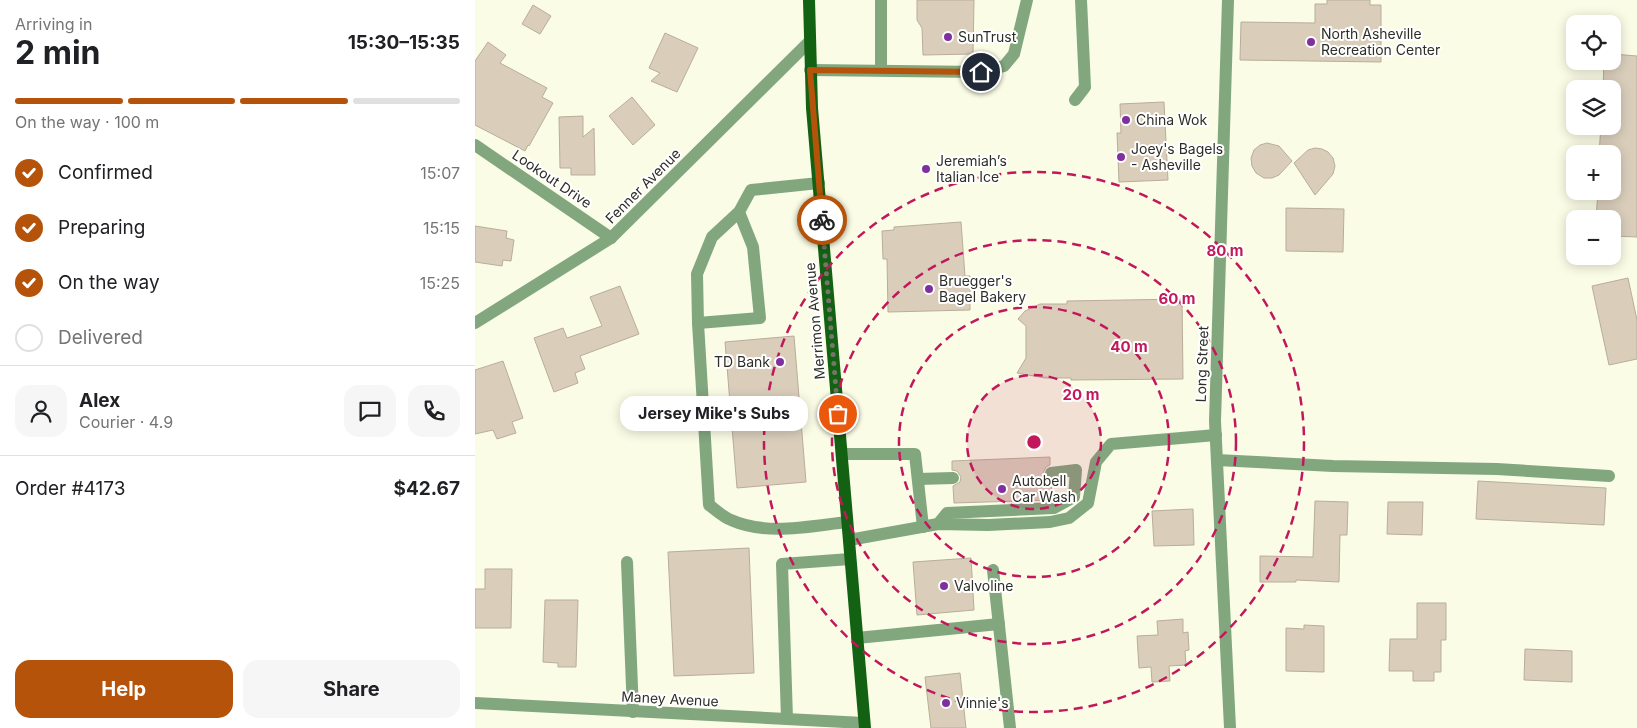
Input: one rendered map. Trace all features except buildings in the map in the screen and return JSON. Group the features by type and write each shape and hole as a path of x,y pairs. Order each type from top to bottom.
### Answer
{"main road":[{"name":"Merrimon Avenue","path":"809,0 810,70 865,726"}],"street":[{"path":"881,0 881,70"},
{"path":"810,70 981,72 1003,66 1014,54 1027,0"},
{"path":"1075,100 1085,86 1081,0"},
{"name":"Long Street","path":"1228,0 1215,421 1231,728"},
{"name":"Fenner Avenue","path":"475,322 611,238 809,42"},
{"name":"Lookout Drive","path":"475,145 611,238"},
{"path":"819,183 751,190 739,212 712,237 697,274 698,323 709,504 730,520 752,527 781,528 847,522"},
{"path":"698,323 760,318 753,247 739,212"},
{"path":"849,540 938,524 988,525 1050,522 1069,518 1089,503 1096,462 1111,444 1216,435"},
{"path":"842,454 915,454 923,527"},
{"path":"1217,460 1333,466 1497,469 1609,476"},
{"path":"938,524 947,513 1054,508 1074,497 1076,470 1051,473"},
{"path":"918,480 953,478"},
{"path":"787,719 782,564 850,559"},
{"path":"627,562 633,712"},
{"path":"993,570 1010,728"},
{"path":"857,638 999,624"},
{"name":"Maney Avenue","path":"475,703 787,719 865,726"}],"way so far":[{"path":"822,220 838,414"}],"place":[{"name":"SunTrust","path":"948,37"},
{"name":"North Asheville Recreation Center","path":"1311,42"},
{"name":"China Wok","path":"1126,120"},
{"name":"Joey's Bagels - Asheville","path":"1121,157"},
{"name":"Jeremiah’s Italian Ice","path":"926,169"},
{"name":"Bruegger's Bagel Bakery","path":"929,289"},
{"name":"TD Bank","path":"780,362"},
{"name":"Jersey Mike's Subs","path":"838,414"},
{"name":"Autobell Car Wash","path":"1002,489"},
{"name":"Valvoline","path":"944,586"},
{"name":"Vinnie's","path":"946,703"}],"route":[{"path":"822,220 810,70 981,72"}]}
